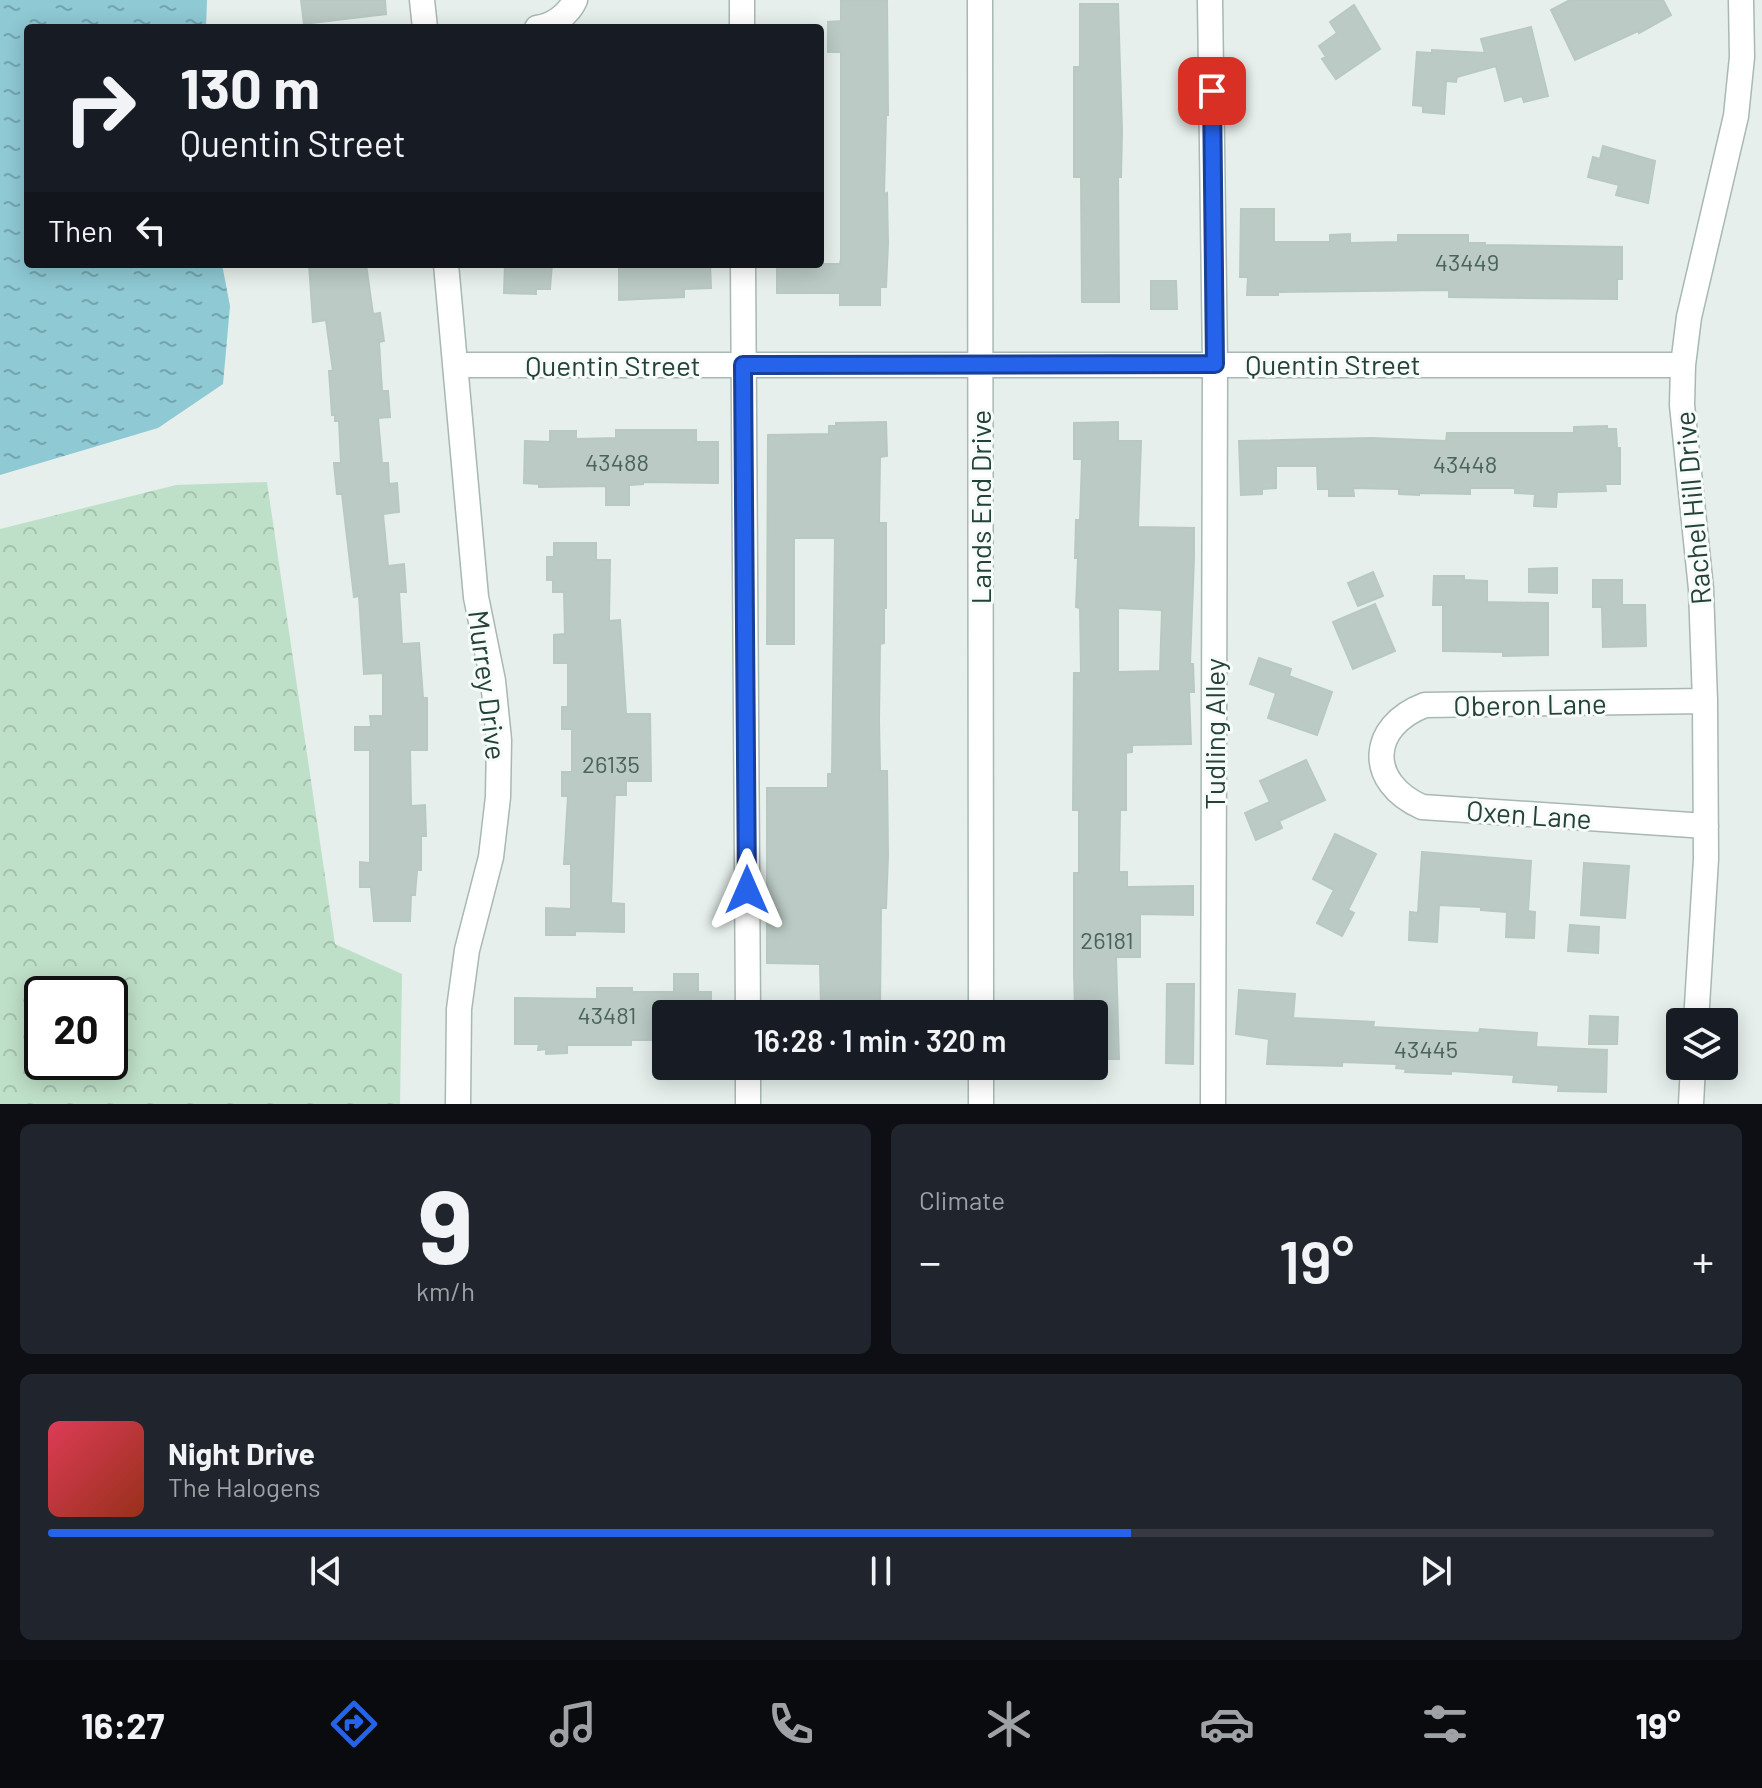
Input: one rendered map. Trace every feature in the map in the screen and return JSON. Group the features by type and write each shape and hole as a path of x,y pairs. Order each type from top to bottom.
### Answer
{"street":[{"path":"422,0 425,24"},
{"path":"548,24 558,20 575,0"},
{"path":"742,0 742,24"},
{"name":"Lands End Drive","path":"980,0 981,1000"},
{"name":"Tudling Alley","path":"1210,0 1215,364 1213,1104"},
{"name":"Rachel Hill Drive","path":"1697,1008 1706,826 1705,701 1701,589 1682,405 1683,365 1689,317 1736,116 1742,57 1741,0"},
{"name":"Murrey Drive","path":"446,268 476,597 493,681 499,740 498,797 491,857 467,950 459,1009 458,1104"},
{"path":"743,268 748,1000"},
{"name":"Quentin Street","path":"455,365 1683,365"},
{"name":"Oberon Lane","path":"1382,755 1392,726 1407,712 1425,705 1705,701"},
{"name":"Oxen Lane","path":"1382,755 1391,786 1405,799 1422,807 1706,826"},
{"path":"748,1080 748,1104"},
{"path":"981,1080 981,1104"},
{"path":"1691,1104 1692,1080"}],"green space":[{"path":"267,482 335,944 402,974 400,1104 0,1104 0,529 176,485"}],"water":[{"path":"0,0 207,0 206,24 24,24 24,268 223,268 230,306 223,384 158,428 0,475"}],"building":[{"path":"301,0 385,0 386,14 304,24"},
{"path":"1570,0 1663,0 1671,15 1639,33 1575,60 1551,10"},
{"path":"841,1 887,1 888,115 884,194 887,193 888,243 886,287 880,287 880,305 840,305 840,293 777,293 777,268 824,268 824,264 840,264 841,52 828,52 828,22 841,21"},
{"path":"1080,4 1118,4 1122,131 1121,177 1118,177 1119,302 1082,302 1081,177 1074,177 1074,67 1080,67"},
{"path":"1354,5 1380,49 1336,79 1322,59 1326,57 1319,46 1337,33 1330,22"},
{"path":"1531,27 1548,96 1524,102 1522,96 1505,101 1496,66 1457,77 1456,82 1446,81 1444,114 1423,112 1423,106 1413,105 1417,52 1485,53 1481,39"},
{"path":"1603,146 1655,161 1648,203 1616,195 1619,185 1588,177 1593,157 1600,159"},
{"path":"1241,209 1274,209 1274,242 1330,242 1330,235 1350,234 1350,243 1398,242 1398,235 1468,235 1468,243 1485,245 1622,247 1622,279 1617,279 1617,299 1449,297 1449,290 1247,295 1248,277 1240,277"},
{"path":"309,268 367,268 373,314 380,313 384,341 379,342 382,391 388,391 390,417 378,418 382,463 388,463 389,484 397,483 399,512 383,514 388,566 404,564 406,592 399,592 402,644 419,643 423,698 427,698 427,750 410,750 411,806 425,805 426,836 421,836 421,870 417,870 415,895 411,895 410,921 374,921 371,887 360,887 360,862 370,863 370,750 355,750 355,727 371,727 370,716 383,716 383,673 364,674 359,596 354,597 342,494 337,494 334,463 341,463 339,421 335,421 335,415 332,415 329,371 333,371 326,320 313,322"},
{"path":"505,268 552,268 550,289 536,289 536,294 504,293"},
{"path":"619,268 710,268 711,288 684,289 684,297 619,300"},
{"path":"1151,281 1176,281 1177,309 1151,309"},
{"path":"886,422 887,456 880,457 879,523 886,523 886,608 884,643 880,644 879,720 880,771 887,771 888,856 886,908 881,908 880,1000 821,1000 820,964 767,963 767,788 828,788 828,774 832,774 835,538 794,538 794,644 767,644 768,435 829,434 829,426 836,426 836,423"},
{"path":"1118,422 1118,441 1141,441 1138,527 1194,528 1190,664 1193,664 1194,692 1189,692 1191,744 1132,745 1132,752 1126,753 1126,810 1120,810 1119,872 1127,872 1127,887 1193,886 1193,915 1140,914 1140,957 1116,957 1119,1059 1108,1059 1108,1000 1075,1000 1074,873 1079,873 1079,810 1073,810 1074,673 1081,673 1080,608 1076,607 1078,558 1075,558 1082,459 1074,459 1074,423","holes":["1118,608 1162,610 1160,671 1118,672"]},
{"path":"1607,426 1607,429 1616,429 1617,448 1620,448 1620,484 1605,484 1606,491 1557,492 1556,507 1534,506 1535,494 1515,493 1515,488 1470,488 1470,494 1419,495 1399,494 1399,489 1353,488 1354,496 1329,496 1329,489 1318,489 1317,466 1276,466 1276,488 1262,489 1262,494 1241,495 1239,441 1371,438 1446,441 1447,433 1574,433 1574,427"},
{"path":"616,430 696,430 696,442 718,442 718,483 643,482 629,485 629,505 606,505 606,486 539,487 539,484 524,483 525,441 550,442 550,431 576,431 576,439 616,438"},
{"path":"554,543 596,543 596,560 610,560 609,621 620,620 626,714 650,714 651,781 626,781 626,795 615,795 611,903 624,904 624,932 575,931 575,935 546,935 546,908 571,909 571,864 564,864 568,796 562,796 562,772 572,772 572,729 562,729 562,707 568,707 568,663 554,663 554,635 565,634 564,592 553,592 553,580 547,580 547,557 554,557"},
{"path":"1557,568 1557,593 1529,592 1529,569"},
{"path":"1373,572 1383,596 1358,606 1348,583"},
{"path":"1434,576 1464,576 1464,580 1487,581 1487,602 1548,603 1548,655 1503,656 1503,652 1443,651 1443,605 1433,605"},
{"path":"1593,580 1622,580 1622,605 1645,605 1646,646 1603,647 1602,607 1593,607"},
{"path":"1375,604 1395,651 1353,669 1333,622"},
{"path":"1259,658 1291,669 1289,676 1332,692 1317,735 1268,718 1276,693 1250,684"},
{"path":"1306,760 1325,800 1279,821 1282,828 1256,840 1245,813 1270,802 1260,781"},
{"path":"1335,834 1376,854 1348,910 1354,913 1342,936 1317,923 1334,890 1313,879"},
{"path":"1422,852 1531,861 1528,911 1535,912 1534,938 1506,937 1507,912 1439,905 1437,942 1409,940 1410,912 1418,913"},
{"path":"1584,863 1629,866 1625,918 1581,915"},
{"path":"1570,925 1599,927 1598,953 1568,951"},
{"path":"674,974 698,974 698,992 711,992 711,1000 652,1000 652,1040 631,1040 631,1045 567,1045 567,1053 546,1054 546,1049 538,1050 539,1044 515,1044 515,998 597,999 597,988 674,992"},
{"path":"1167,984 1194,984 1193,1064 1166,1063"},
{"path":"1239,990 1295,994 1293,1018 1374,1022 1373,1027 1537,1033 1536,1047 1607,1050 1606,1092 1558,1091 1559,1085 1513,1082 1514,1075 1405,1072 1406,1069 1396,1068 1397,1064 1267,1064 1269,1039 1236,1034"},
{"path":"1590,1016 1618,1017 1617,1044 1589,1044"}],"route":[{"path":"747,890 743,365 1215,364 1212,91"}]}
